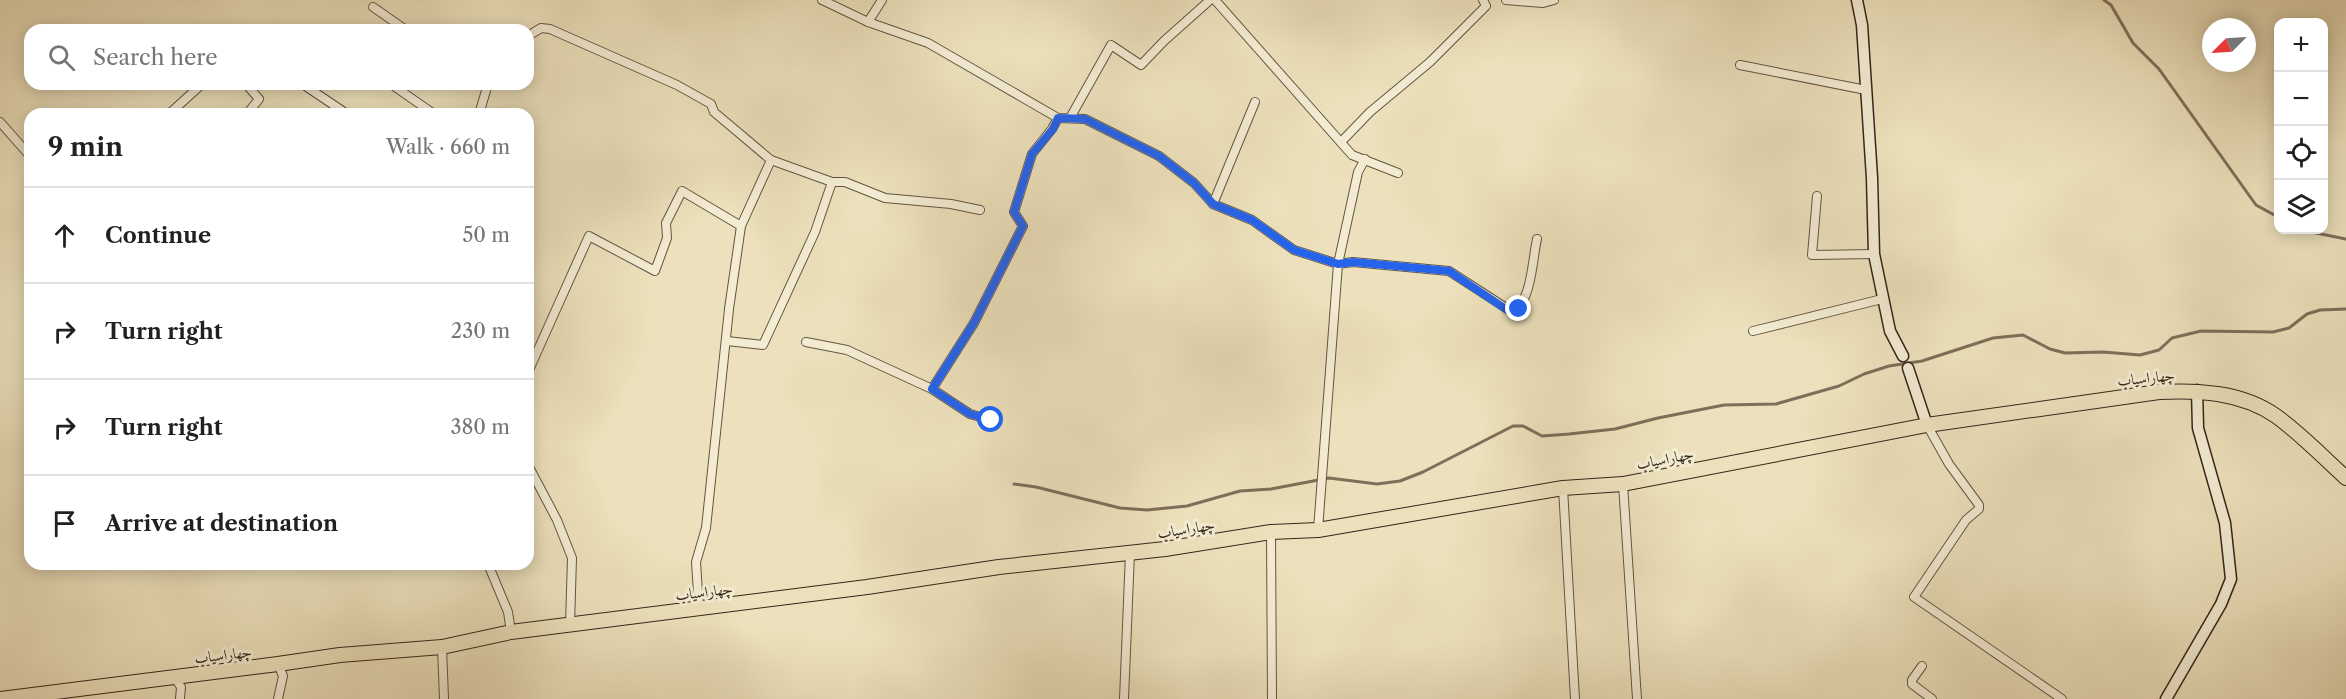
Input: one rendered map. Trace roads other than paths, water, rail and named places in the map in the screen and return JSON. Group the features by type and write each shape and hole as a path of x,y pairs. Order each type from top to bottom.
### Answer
{"highway":[{"name":"چهاراسیاب","path":"0,699 340,655 441,646 512,632 867,587 999,567 1131,553 1271,532 1318,530 1563,488 1623,484 1927,425 2159,392 2197,390 2246,402 2275,415 2346,478"}],"street":[{"path":"822,0 868,22 928,43 1058,118 1085,119 1159,156 1194,183 1213,204 1252,220 1294,250 1338,264 1353,262 1449,271 1514,313 1519,309 1527,287 1537,239"},
{"path":"868,22 882,0"},
{"path":"1070,118 1112,45 1141,65 1210,0"},
{"path":"1215,0 1352,154 1398,173"},
{"path":"1341,142 1370,112 1430,62 1486,6 1483,0"},
{"path":"1506,0 1542,3 1554,0"},
{"path":"1857,0 1862,25 1872,178 1874,254 1882,299 1890,331 1908,368 1927,425 1949,464 1979,505 1979,509 1965,520 1914,597 2062,699"},
{"path":"373,7 397,24"},
{"path":"534,32 541,28 550,29 677,85 711,104 714,112 771,160 885,198 951,204 980,210"},
{"path":"1740,65 1866,90"},
{"path":"176,108 195,90"},
{"path":"251,90 259,99 252,108"},
{"path":"311,90 337,108"},
{"path":"400,90 425,108"},
{"path":"481,108 486,90"},
{"path":"1213,204 1255,102"},
{"path":"932,389 974,323 1023,226 1014,212 1032,154 1053,129 1058,118"},
{"path":"0,122 24,149"},
{"path":"1318,530 1338,264 1358,172 1365,159"},
{"path":"699,609 696,562 706,528 729,309 741,226 771,160"},
{"path":"727,341 764,345 815,232 832,182"},
{"path":"534,359 589,236 655,271 667,238 666,223 682,191 741,226"},
{"path":"1817,196 1812,255 1874,254"},
{"path":"1753,331 1882,299"},
{"path":"806,342 847,350 932,389 970,414 991,420"},
{"path":"2166,699 2221,604 2231,579 2226,523 2198,428 2197,390"},
{"path":"534,476 557,520 572,558 570,625"},
{"path":"1623,484 1636,699"},
{"path":"1563,488 1575,699"},
{"path":"1271,532 1272,699"},
{"path":"1124,699 1131,553"},
{"path":"490,570 508,612 512,632"},
{"path":"441,646 444,699"},
{"path":"278,664 284,676 278,699"},
{"path":"1922,666 1912,680 1912,684 1932,699"},
{"path":"174,677 181,687 180,699"}],"waterway":[{"path":"2104,0 2111,5 2133,43 2159,69 2256,205 2274,215"},
{"path":"2321,234 2346,239"},
{"path":"1014,484 1036,487 1120,508 1147,510 1187,506 1240,491 1271,489 1329,478 1377,484 1400,481 1423,472 1513,426 1523,426 1542,436 1569,434 1615,429 1724,405 1776,404 1839,386 1864,374 1889,366 1922,361 1993,338 2023,335 2050,349 2065,353 2103,352 2140,355 2159,350 2172,338 2201,331 2273,332 2289,328 2307,314 2320,310 2346,309"}]}
